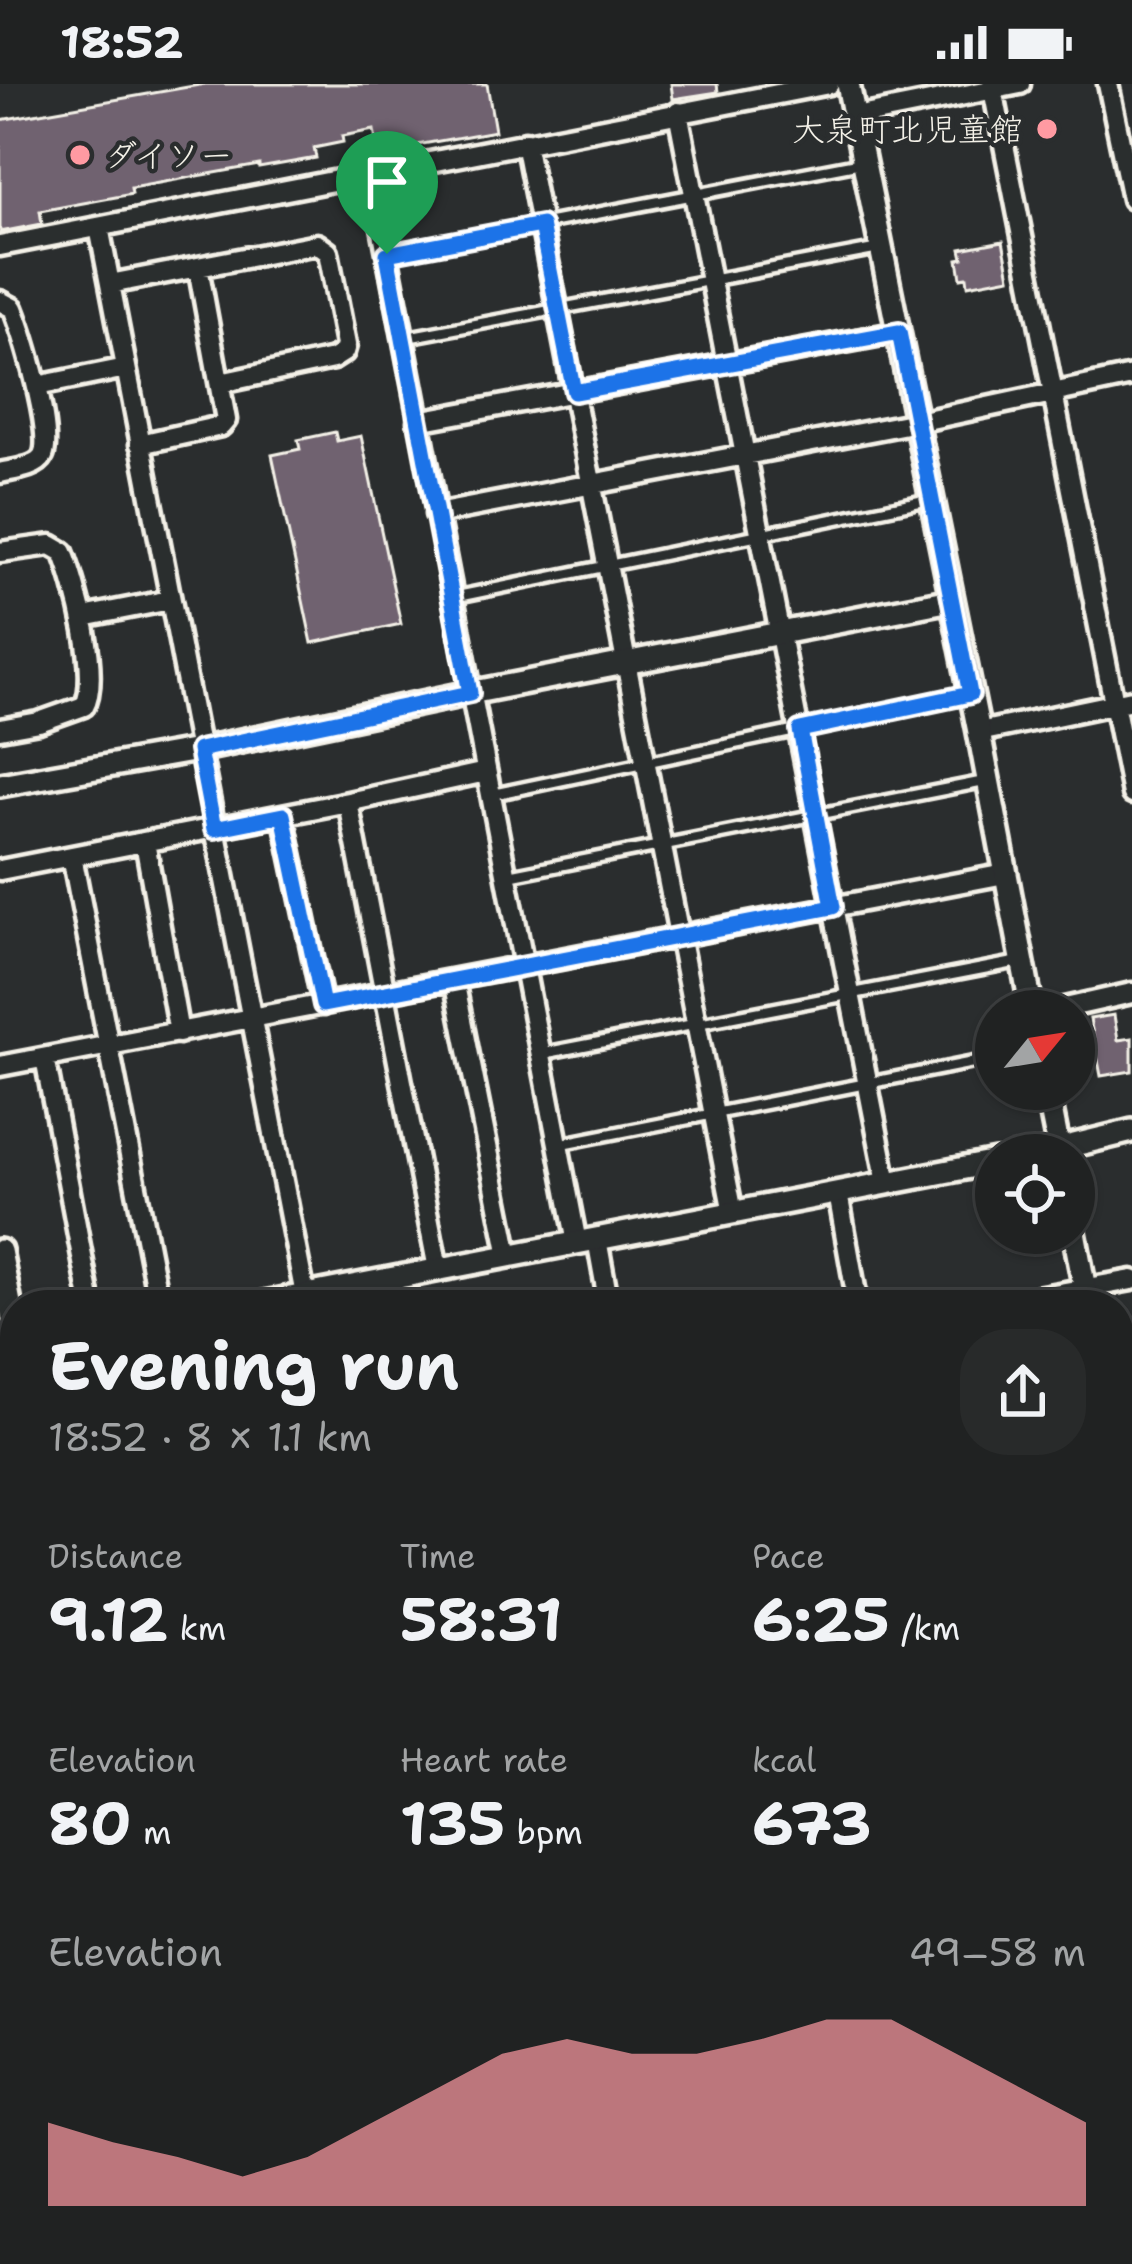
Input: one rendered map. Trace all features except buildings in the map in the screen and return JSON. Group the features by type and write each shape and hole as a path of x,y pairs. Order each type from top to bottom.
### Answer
{"street":[{"path":"0,246 829,84"},
{"path":"848,84 1028,990"},
{"path":"855,117 1020,84"},
{"path":"1108,84 1132,199"},
{"path":"992,87 1052,394 1123,703 1132,794"},
{"path":"678,112 886,1183"},
{"path":"525,142 733,1213"},
{"path":"372,175 558,1145 604,1290"},
{"path":"99,227 304,1290"},
{"path":"110,284 317,244 328,251 346,344 340,357 220,383"},
{"path":"140,444 221,426 226,416 197,267"},
{"path":"0,301 9,304 16,316 37,386 44,454 29,466 0,473"},
{"path":"418,421 899,332"},
{"path":"37,386 126,368"},
{"path":"436,514 1132,376"},
{"path":"0,552 58,547 69,566 83,617 88,701 55,717 0,729"},
{"path":"83,617 170,600"},
{"path":"0,785 199,750 952,600"},
{"path":"979,732 1123,703"},
{"path":"0,870 486,772"},
{"path":"348,802 438,1269"},
{"path":"283,815 323,1005"},
{"path":"145,842 179,1033"},
{"path":"72,856 156,1290"},
{"path":"0,1066 1005,874"},
{"path":"454,980 508,1256"},
{"path":"1095,1001 1132,993"},
{"path":"45,1058 88,1290"},
{"path":"1095,1142 1132,1131"},
{"path":"331,1290 975,1166"},
{"path":"838,1192 855,1290"},
{"path":"0,1251 7,1290"},
{"path":"1078,1254 1085,1290"}],"lane":[{"path":"387,254 864,162"},
{"path":"403,338 882,248"},
{"path":"452,598 932,499"},
{"path":"490,795 970,694"},
{"path":"506,876 987,781"},
{"path":"540,1054 1022,961"},
{"path":"558,1145 975,1062"}],"place":[{"name":"大泉町北児童館","path":"1047,129"},
{"name":"ダイソー","path":"80,155"}],"route":[{"path":"541,225 574,392 899,332 970,694 800,730 833,907 323,1005 283,815 214,829 199,750 470,693 387,254 541,225"}]}
